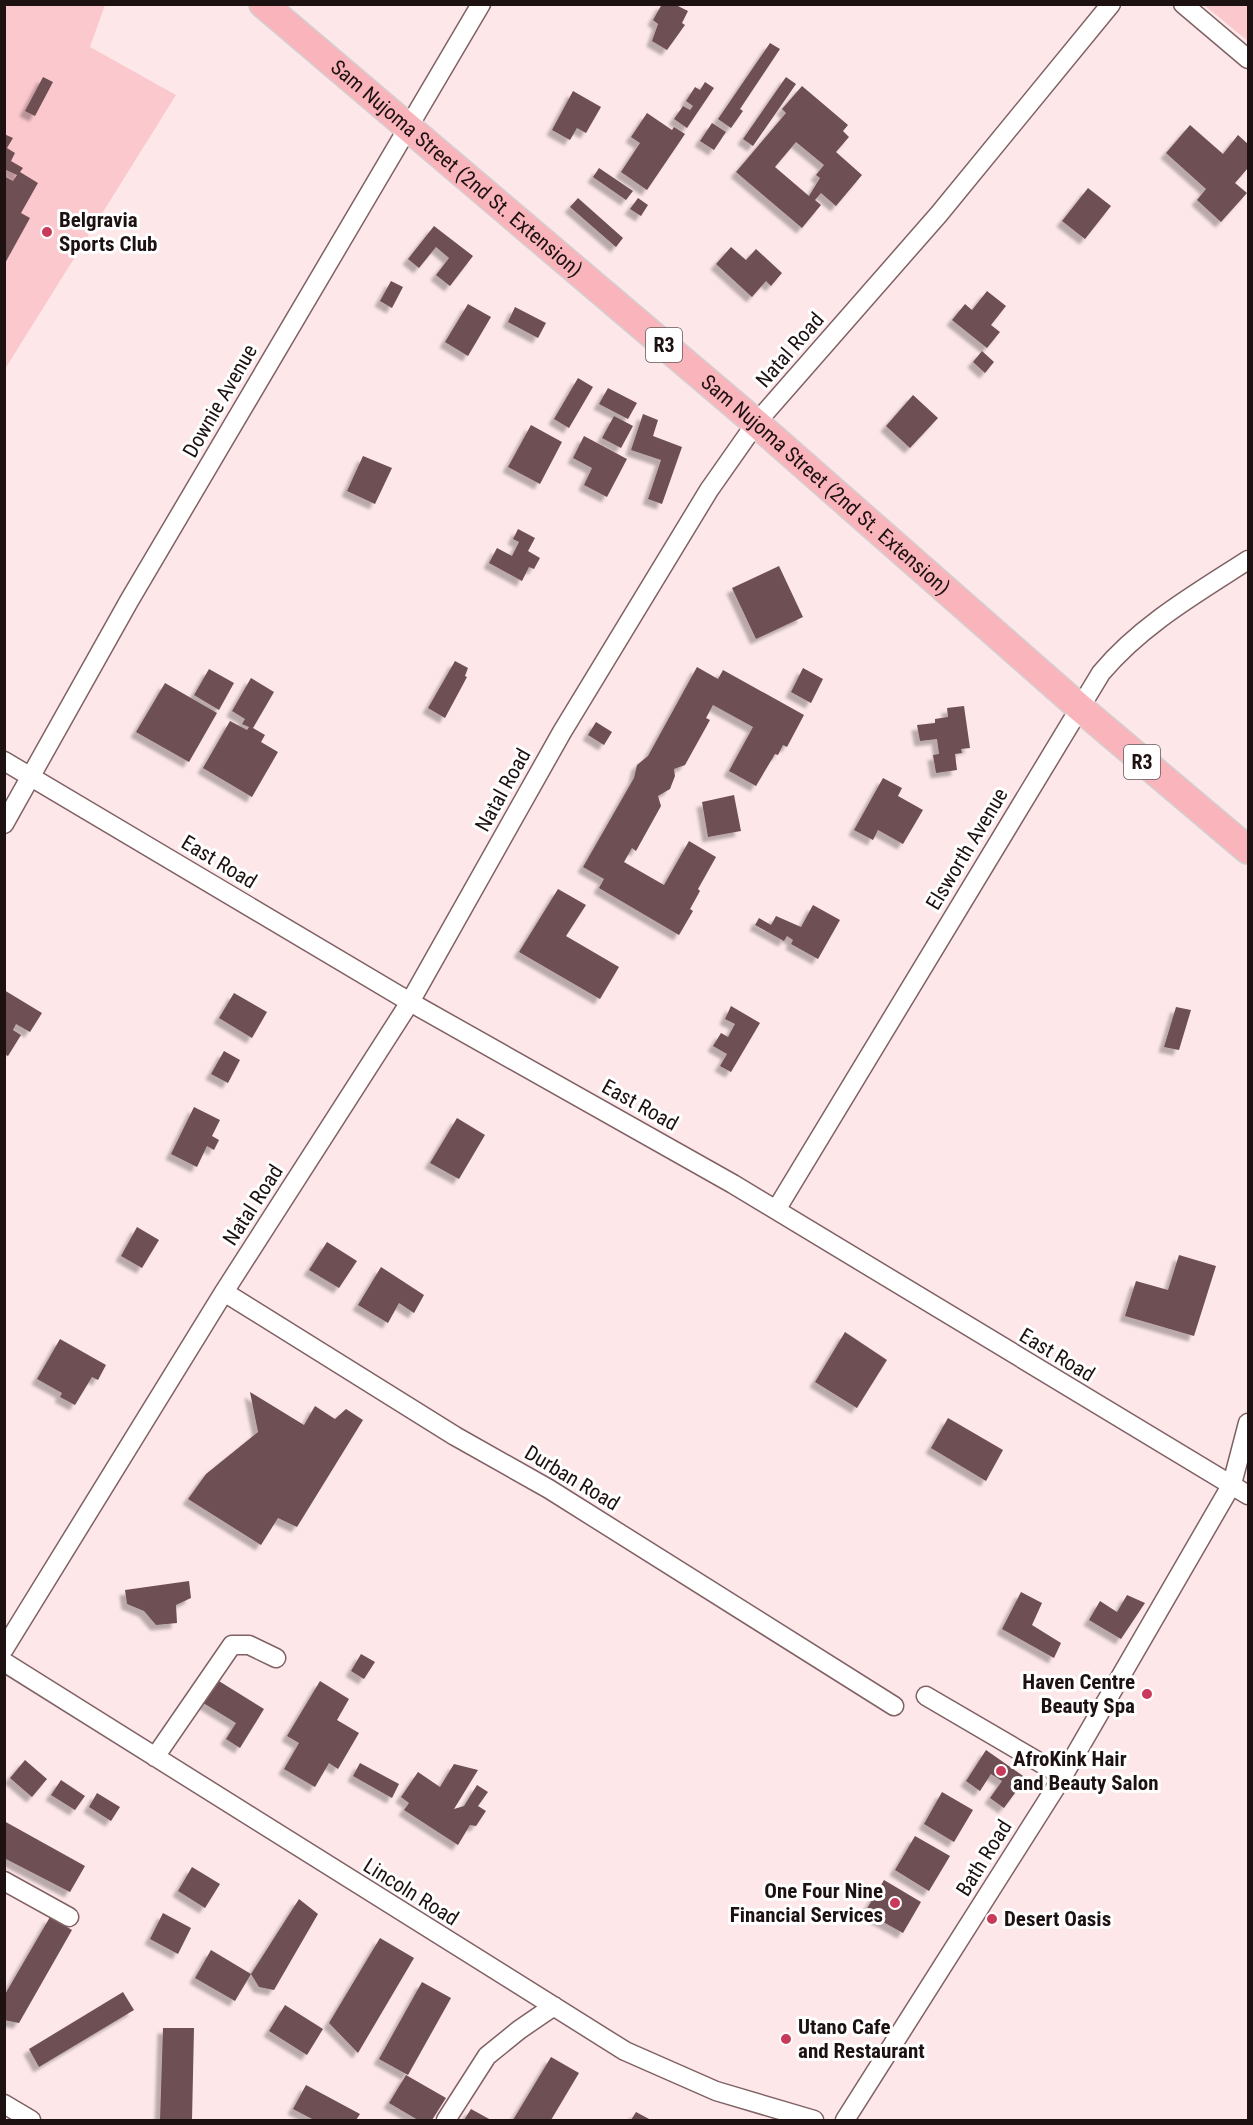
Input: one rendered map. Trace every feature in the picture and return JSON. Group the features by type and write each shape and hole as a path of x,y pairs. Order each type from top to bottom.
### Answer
{"highway":[{"name":"Sam Nujoma Street (2nd St. Extension)","path":"263,4 756,423 1078,707 1248,850"}],"street":[{"name":"Downie Avenue","path":"4,824 32,778 129,601 481,4"},
{"name":"Natal Road","path":"4,1649 224,1292 410,1002 581,699 709,490 756,423 939,214 1111,4"},
{"path":"1183,4 1248,59"},
{"name":"Elsworth Avenue","path":"776,1210 1078,707 1118,652 1186,601 1248,560"},
{"name":"East Road","path":"4,761 410,1002 776,1210 1248,1495"},
{"name":"Durban Road","path":"224,1292 387,1395 549,1489 894,1706"},
{"name":"Bath Road","path":"845,2121 1063,1776 1232,1485 1248,1423"},
{"path":"155,1757 232,1645 249,1645 276,1658"},
{"name":"Lincoln Road","path":"4,1662 626,2051 716,2091 814,2121"},
{"path":"926,1696 1063,1776"},
{"path":"4,1881 69,1917"},
{"path":"446,2121 487,2056 554,2006"},
{"path":"4,2104 31,2121"}],"shaded area":[{"name":"Belgravia Sports Club","path":"4,5 105,5 90,47 176,95 5,369"},
{"path":"1204,5 1248,5 1248,41"}],"building":[{"path":"662,4 676,5 688,11 682,23 685,25 667,50 652,41 658,24 653,20"},
{"path":"770,43 780,49 740,109 743,111 731,128 718,119"},
{"path":"43,77 53,82 35,116 25,111"},
{"path":"786,77 796,84 753,146 743,139"},
{"path":"705,82 714,88 687,128 674,119 683,106 690,110 693,106 686,101 695,87 700,90"},
{"path":"802,86 848,125 843,131 849,137 836,152 862,175 836,206 821,193 815,200 821,205 802,228 736,172 786,113 782,109","holes":["796,142 824,165 816,175 820,178 809,196 775,167"]},
{"path":"573,91 601,107 586,133 577,128 570,140 552,130"},
{"path":"647,113 672,130 674,127 685,134 647,190 621,172 640,143 631,137"},
{"path":"712,123 726,132 714,150 700,141"},
{"path":"1190,125 1223,154 1238,135 1248,144 1248,168 1235,183 1247,193 1221,222 1197,200 1206,189 1166,153"},
{"path":"4,134 13,138 7,148 15,153 11,161 23,168 20,172 38,183 21,213 30,218 4,265 4,176 13,181 17,175 4,169"},
{"path":"599,168 633,191 626,200 593,177"},
{"path":"1088,188 1111,206 1085,239 1062,221"},
{"path":"578,198 623,238 616,247 570,207"},
{"path":"638,198 648,205 641,216 630,209"},
{"path":"434,226 473,256 450,286 436,275 449,258 436,247 419,268 408,259"},
{"path":"731,247 746,260 756,249 782,273 771,286 766,281 752,297 716,264"},
{"path":"391,281 403,287 392,308 380,301"},
{"path":"987,291 1006,306 991,325 1000,332 987,348 952,320 965,304 972,310"},
{"path":"468,304 491,317 468,356 445,342"},
{"path":"515,307 546,323 538,338 508,322"},
{"path":"982,351 994,362 985,373 973,362"},
{"path":"578,378 593,387 569,428 554,419"},
{"path":"608,388 637,403 628,419 599,404"},
{"path":"913,395 938,418 910,448 886,426"},
{"path":"643,414 658,420 653,436 682,447 662,504 648,499 661,460 631,450"},
{"path":"614,416 633,426 621,448 602,438"},
{"path":"531,425 562,442 540,484 508,467"},
{"path":"584,436 627,459 607,497 584,485 592,468 573,458"},
{"path":"363,456 392,468 375,504 347,491"},
{"path":"518,529 535,538 528,551 540,558 534,569 529,567 522,581 489,563 497,548 512,556 519,542 513,539"},
{"path":"779,566 803,617 756,639 732,588"},
{"path":"455,661 468,668 465,676 467,677 445,718 428,708"},
{"path":"697,667 718,679 723,670 804,715 787,747 783,745 778,755 775,754 756,786 729,771 753,727 713,705 706,718 710,720 685,765 674,769 675,776 670,789 658,796 661,806 636,851 632,848 624,862 664,885 689,841 716,857 698,889 700,891 690,909 693,911 679,935 599,888 604,879 583,867 634,778 637,765 648,756"},
{"path":"803,668 823,679 811,703 791,692"},
{"path":"209,669 234,683 219,710 194,695"},
{"path":"251,678 274,692 253,728 265,735 261,742 278,752 252,797 203,768 230,721 247,730 249,727 242,724 245,719 232,711"},
{"path":"165,683 217,713 189,762 136,732"},
{"path":"964,706 970,748 961,749 962,753 955,754 957,770 936,773 933,755 939,754 937,739 920,741 917,725 935,723 935,719 948,717 947,708"},
{"path":"596,722 612,732 604,745 588,735"},
{"path":"883,778 902,788 898,796 923,810 903,844 878,830 873,840 854,830"},
{"path":"734,795 741,831 708,837 702,802"},
{"path":"558,889 586,905 566,936 619,967 600,999 519,952"},
{"path":"813,905 840,920 818,959 791,944 793,940 787,936 784,941 755,925 759,918 771,925 776,916 801,927"},
{"path":"4,990 42,1013 30,1032 16,1024 13,1030 21,1035 8,1056 4,1054"},
{"path":"234,993 267,1012 252,1038 219,1018"},
{"path":"731,1006 760,1023 731,1072 720,1066 727,1054 713,1046 721,1033 728,1037 735,1024 725,1019"},
{"path":"1176,1007 1191,1010 1179,1050 1164,1047"},
{"path":"224,1051 240,1060 228,1083 211,1074"},
{"path":"194,1107 220,1120 212,1136 219,1140 214,1150 207,1146 197,1167 171,1154"},
{"path":"457,1118 485,1135 459,1179 430,1163"},
{"path":"137,1227 159,1240 142,1268 121,1256"},
{"path":"327,1242 357,1261 339,1288 309,1270"},
{"path":"1179,1255 1216,1266 1194,1336 1125,1316 1136,1281 1168,1290"},
{"path":"381,1267 424,1295 414,1313 399,1303 388,1323 358,1305"},
{"path":"845,1332 887,1360 857,1408 815,1382"},
{"path":"60,1339 106,1365 98,1380 92,1377 75,1405 60,1397 62,1393 37,1379"},
{"path":"250,1392 304,1425 315,1406 335,1419 346,1409 363,1420 297,1527 278,1518 261,1545 188,1499 206,1474 258,1432"},
{"path":"948,1418 1003,1450 986,1481 931,1448"},
{"path":"189,1581 191,1598 176,1605 177,1623 156,1625 144,1611 127,1604 125,1590"},
{"path":"1021,1592 1042,1603 1032,1625 1061,1643 1054,1658 1002,1629"},
{"path":"1127,1595 1145,1603 1121,1639 1089,1620 1100,1601 1117,1612"},
{"path":"361,1654 375,1662 364,1679 351,1671"},
{"path":"214,1678 264,1709 240,1748 226,1739 236,1723 200,1701"},
{"path":"320,1681 349,1699 337,1720 359,1733 338,1769 329,1763 315,1787 284,1769 299,1743 287,1736"},
{"path":"986,1750 1026,1778 1004,1808 990,1798 1002,1781 991,1774 980,1791 966,1781"},
{"path":"25,1760 47,1779 32,1797 10,1778"},
{"path":"360,1763 399,1784 392,1798 353,1776"},
{"path":"454,1764 478,1770 454,1809 464,1806 477,1785 488,1792 478,1806 486,1811 476,1826 470,1825 458,1845 404,1810 409,1803 401,1797 418,1772 440,1787"},
{"path":"61,1780 85,1796 75,1810 51,1795"},
{"path":"942,1792 973,1810 954,1842 924,1824"},
{"path":"97,1793 120,1807 111,1821 89,1807"},
{"path":"4,1821 85,1866 70,1892 4,1858"},
{"path":"915,1836 950,1856 929,1891 895,1870"},
{"path":"192,1867 220,1884 205,1908 178,1891"},
{"path":"884,1880 921,1902 903,1933 865,1912"},
{"path":"299,1899 318,1914 274,1990 259,1987 251,1974"},
{"path":"163,1913 191,1928 178,1954 150,1939"},
{"path":"50,1917 72,1930 19,2023 4,2020 4,1996"},
{"path":"380,1938 414,1958 358,2053 329,2023"},
{"path":"211,1950 251,1974 235,2001 195,1978"},
{"path":"422,1982 451,1998 408,2075 379,2059"},
{"path":"123,1992 134,2010 39,2067 29,2049"},
{"path":"285,2005 323,2029 307,2055 269,2031"},
{"path":"163,2028 194,2028 192,2120 160,2120"},
{"path":"551,2057 579,2073 551,2120 513,2120"},
{"path":"406,2075 446,2098 432,2120 418,2120 389,2103"},
{"path":"306,2085 360,2114 356,2120 314,2120 293,2109"},
{"path":"471,2109 491,2120 464,2120"},
{"path":"636,2112 651,2120 631,2120"}],"place":[{"name":"Belgravia Sports Club","path":"47,232"},
{"name":"Haven Centre Beauty Spa","path":"1147,1694"},
{"name":"AfroKink Hair and Beauty Salon","path":"1001,1771"},
{"name":"One Four Nine Financial Services","path":"895,1903"},
{"name":"Desert Oasis","path":"992,1919"},
{"name":"Utano Cafe and Restaurant","path":"786,2039"}]}
